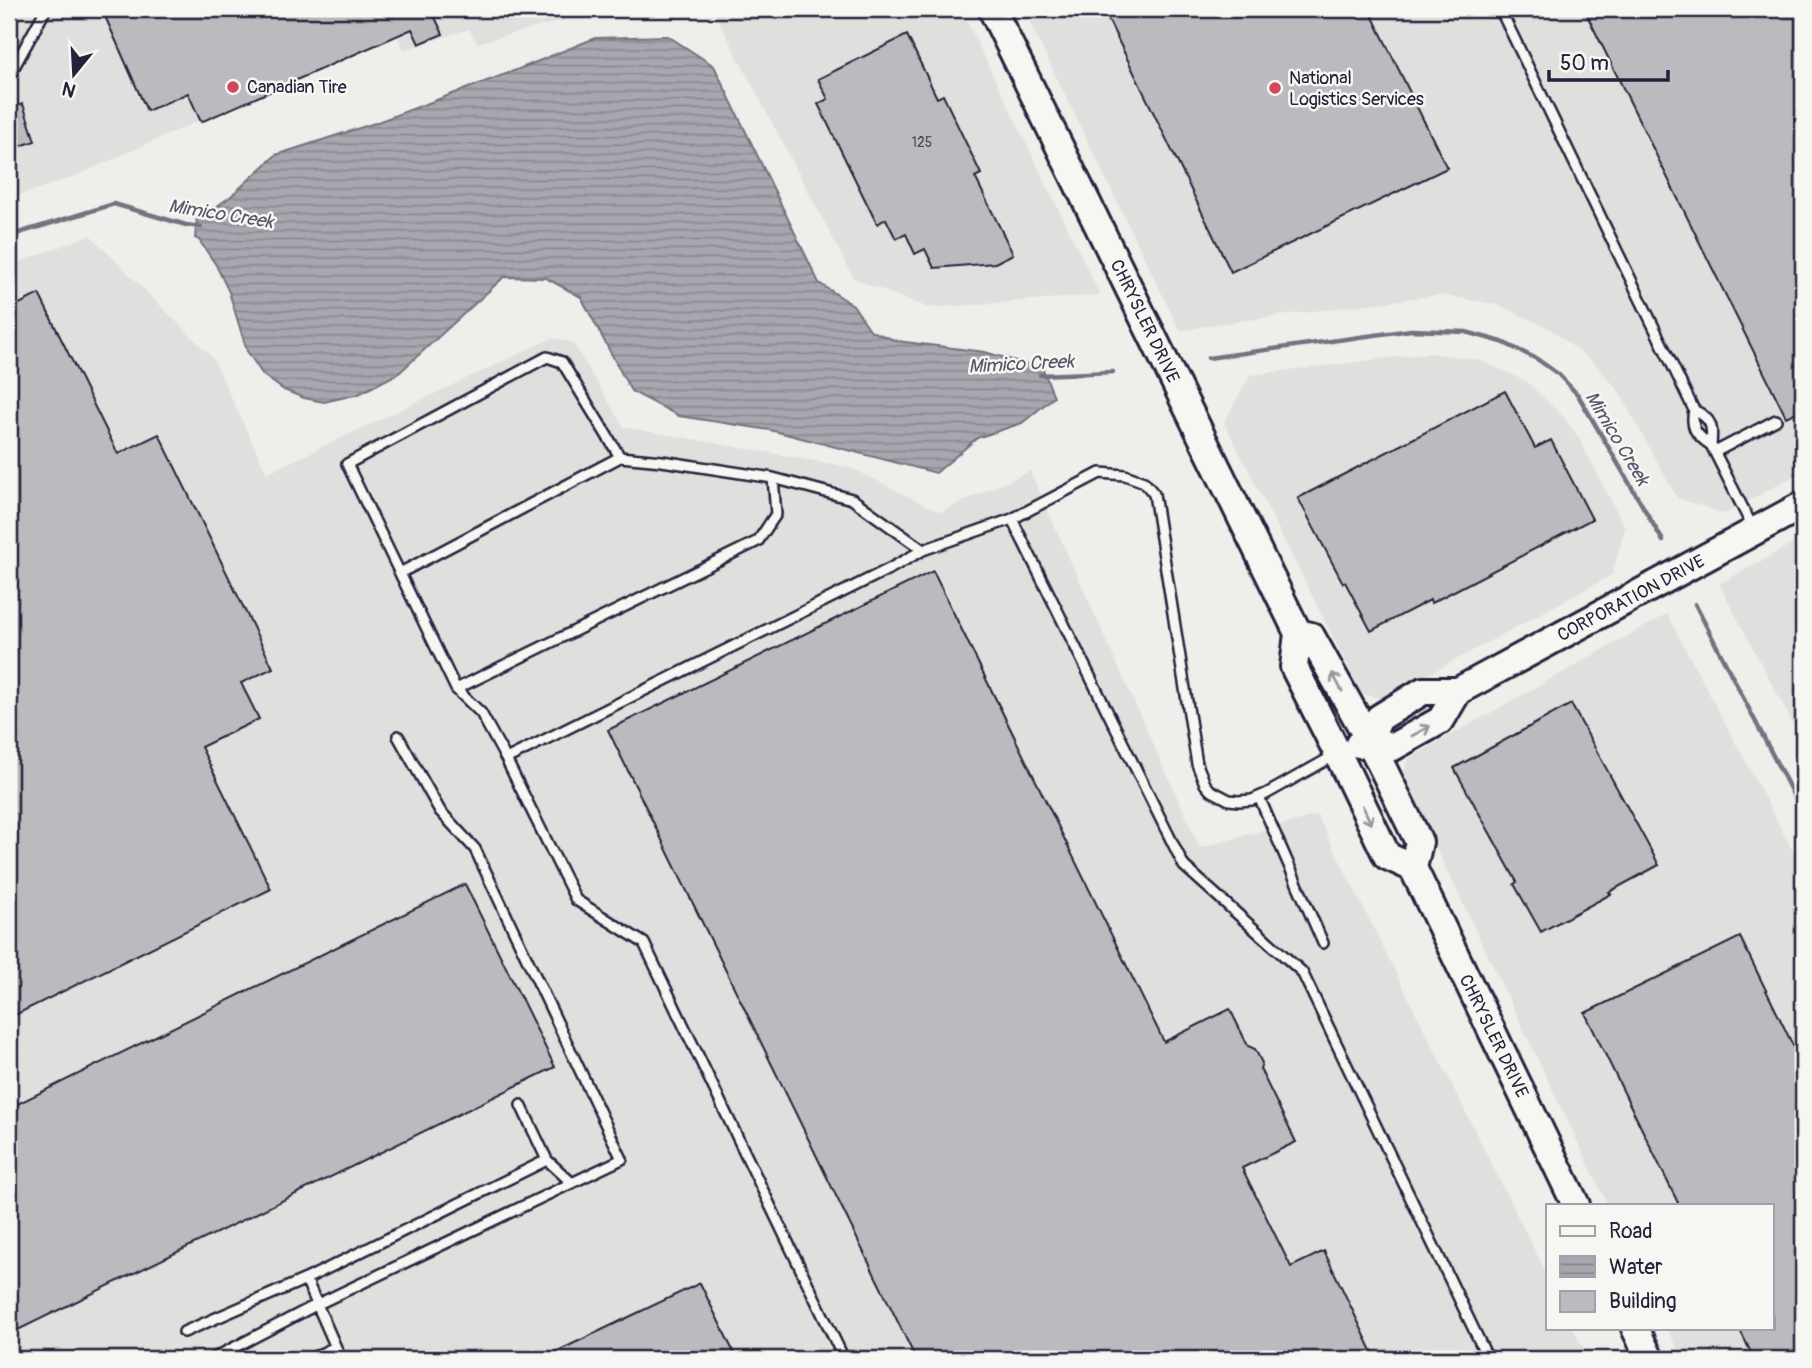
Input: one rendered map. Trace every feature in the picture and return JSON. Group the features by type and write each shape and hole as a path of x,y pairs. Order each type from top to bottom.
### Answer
{"street":[{"name":"CHRYSLER DRIVE","path":"992,9 1298,633 1311,636 1369,740 1419,842 1413,868 1576,1204"},
{"name":"CORPORATION DRIVE","path":"1369,740 1379,718 1423,691 1458,691 1803,505"},
{"path":"1298,633 1294,667 1387,856 1413,868"},
{"path":"1338,754 1369,740"},
{"path":"1636,1330 1650,1359"}],"lane":[{"path":"12,68 46,9"},
{"path":"1500,9 1694,410 1692,423 1699,437 1713,449 1754,531"},
{"path":"9,55 12,68"},
{"path":"620,457 562,362 547,357 347,464 456,689 481,713 576,900 644,943 844,1359"},
{"path":"1694,410 1706,416 1712,431 1713,449"},
{"path":"1713,449 1776,420"},
{"path":"400,573 620,457 773,478 852,499 923,550"},
{"path":"506,759 923,550 1012,519 1100,473 1125,475 1144,482 1154,494 1200,775 1210,790 1229,800 1252,800 1338,754"},
{"path":"456,689 758,541 776,514 773,478"},
{"path":"1012,519 1184,866 1302,972 1488,1359"},
{"path":"212,1359 622,1159 475,849 440,811 398,736"},
{"path":"1259,797 1323,943"},
{"path":"521,1105 547,1160 572,1183"},
{"path":"184,1332 306,1279 547,1160"},
{"path":"306,1279 341,1359"},
{"path":"310,1359 335,1347"}],"shaded area":[{"path":"9,9 606,9 477,43 469,29 404,50 396,32 78,175 9,199"},
{"path":"642,9 961,9 1100,295 929,308 854,279 715,14"},
{"path":"1023,9 1803,9 1803,471 1725,514 1677,498 1618,390 1595,364 1549,328 1496,304 1438,295 1180,331"},
{"path":"90,235 212,357 267,473 552,338 572,342 624,427 849,467 940,512 1030,471 1200,848 1317,815 1546,1273 1546,1330 1574,1330 1589,1359 9,1359 9,266"},
{"path":"1430,353 1480,360 1527,382 1564,417 1580,440 1625,528 1612,575 1383,699 1362,694 1224,422 1250,375"},
{"path":"1803,538 1803,743 1719,584"},
{"path":"1667,614 1803,870 1803,1359 1683,1359 1668,1330 1773,1330 1773,1204 1608,1204 1402,777 1408,759"}],"water":[{"path":"668,36 714,66 819,283 853,305 871,331 897,341 985,352 1043,369 1054,397 1022,423 977,438 936,473 770,430 679,416 631,391 581,297 546,278 504,277 399,373 359,394 324,402 284,390 263,375 247,351 229,292 216,265 195,238 197,218 230,197 276,155 375,123 595,38"}],"building":[{"name":"Canadian Tire","path":"117,9 431,9 443,34 419,44 412,29 201,122 188,93 147,111 104,14"},
{"name":"National Logistics Services","path":"1103,9 1369,9 1447,168 1231,272"},
{"path":"1584,9 1803,9 1803,409 1786,417"},
{"path":"907,35 937,98 943,95 981,174 975,177 1013,254 995,263 934,268 925,249 915,254 906,234 896,239 886,219 877,224 818,104 828,99 818,79"},
{"path":"23,104 35,141 9,150 9,108"},
{"path":"39,294 118,454 159,434 273,668 241,683 259,719 201,747 271,889 9,1018 9,309"},
{"path":"1505,391 1535,448 1551,440 1592,519 1431,603 1430,600 1371,631 1298,498"},
{"path":"933,571 1164,1042 1230,1009 1248,1046 1255,1049 1262,1063 1260,1069 1296,1142 1242,1168 1291,1267 1324,1251 1376,1359 916,1359 608,730"},
{"path":"1571,704 1659,865 1541,932 1514,884 1517,882 1454,768"},
{"path":"465,884 555,1067 18,1330 9,1311 9,1108"},
{"path":"1740,937 1803,1066 1803,1359 1754,1359 1740,1330 1773,1330 1773,1204 1679,1204 1585,1013"},
{"path":"700,1283 737,1359 541,1359"}],"waterway":[{"name":"Mimico Creek","path":"9,236 114,204 201,227"},
{"name":"Mimico Creek","path":"1208,358 1411,330 1466,332 1502,342 1537,359 1558,374 1578,395 1663,541"},
{"name":"Mimico Creek","path":"1040,375 1113,372"},
{"name":"Mimico Creek","path":"1695,604 1803,814"}],"place":[{"name":"Canadian Tire","path":"233,87"},
{"name":"National Logistics Services","path":"1275,88"}]}
